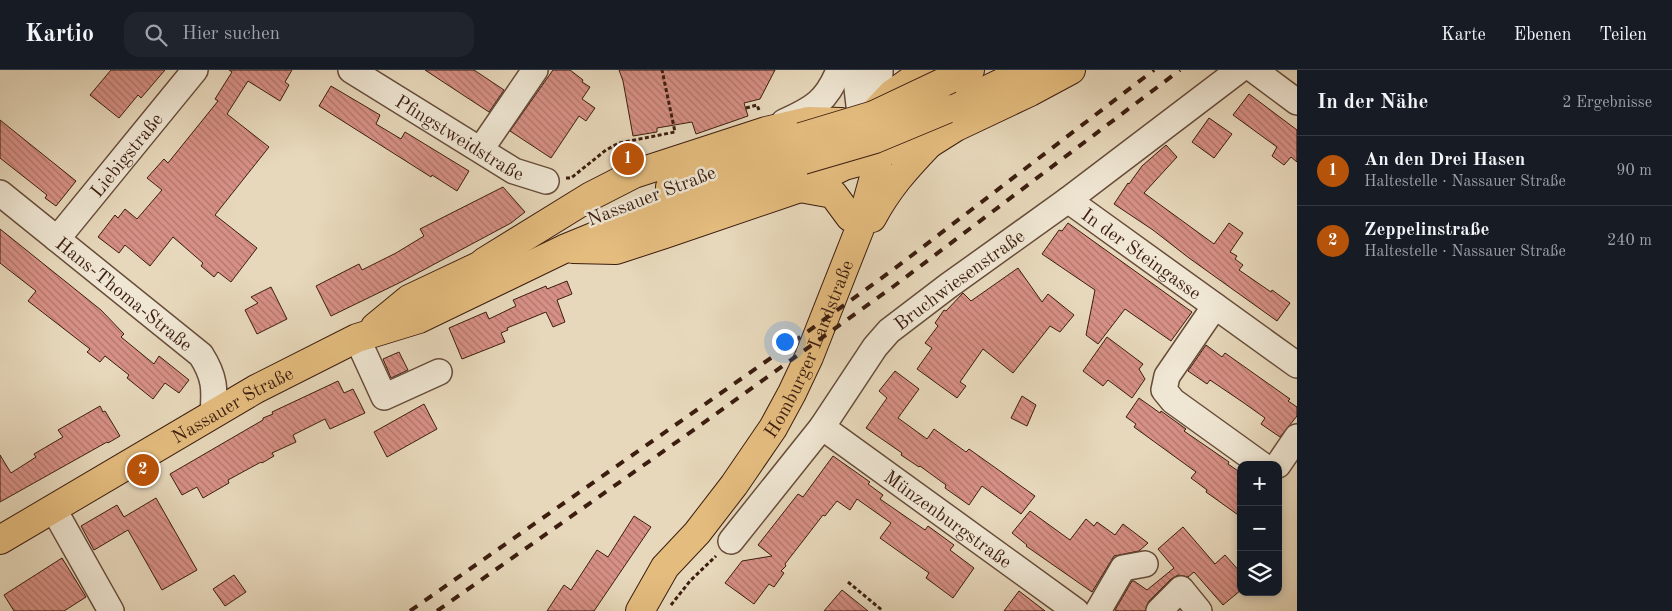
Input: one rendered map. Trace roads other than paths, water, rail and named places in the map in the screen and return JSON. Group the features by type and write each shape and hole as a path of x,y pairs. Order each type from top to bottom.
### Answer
{"main road":[{"name":"Nassauer Straße","path":"361,337 409,299 484,262 680,183 802,149 875,139 948,109 1028,70"},
{"path":"484,262 591,196 634,174 766,131 809,121 842,122 867,146 897,151 914,149 929,144 956,127 1030,92 1071,70"},
{"path":"846,265 850,217 867,146 879,107 892,94 949,73"},
{"name":"Nassauer Straße","path":"0,540 256,389 361,337 419,319 564,249 671,206 802,149 874,116 949,73"},
{"path":"846,265 883,198 899,176 929,144"},
{"path":"564,249 616,250 800,188 844,166 867,146"},
{"name":"Homburger Landstraße","path":"640,611 665,567 697,533 774,428 809,357 860,228 877,166 867,146"},
{"path":"800,188 833,194 850,217"},
{"name":"Homburger Landstraße","path":"655,611 678,572 697,533"}],"street":[{"name":"Liebigstraße","path":"57,239 195,70"},
{"name":"Pfingstweidstraße","path":"352,70 514,171 546,181"},
{"path":"481,149 535,70"},
{"path":"766,131 814,108 824,99 834,83 838,70"},
{"path":"857,70 859,82 857,88 867,146"},
{"path":"879,107 880,70"},
{"name":"Bruchwiesenstraße","path":"731,541 822,427 875,347 888,331 1068,200 1239,70"},
{"path":"1254,70 1297,102"},
{"name":"Hans-Thoma-Straße","path":"0,193 201,355 210,368 214,380 213,414"},
{"name":"In der Steingasse","path":"1068,200 1215,306 1293,354"},
{"name":"In der Steingasse","path":"1215,306 1166,376 1164,390 1173,401 1256,461"},
{"path":"361,337 384,398 439,372"},
{"name":"Münzenburgstraße","path":"822,427 1070,609"},
{"path":"1281,461 1297,438"},
{"path":"53,508 111,611"},
{"path":"1098,611 1123,568 1145,564"},
{"path":"1160,611 1181,589 1200,611"}],"railway":[{"path":"410,611 778,353 894,269 1154,70"},
{"path":"437,611 894,286 1180,70"}],"place":[{"name":"An den Drei Hasen","path":"628,159"},
{"name":"Zeppelinstraße","path":"143,470"}]}
